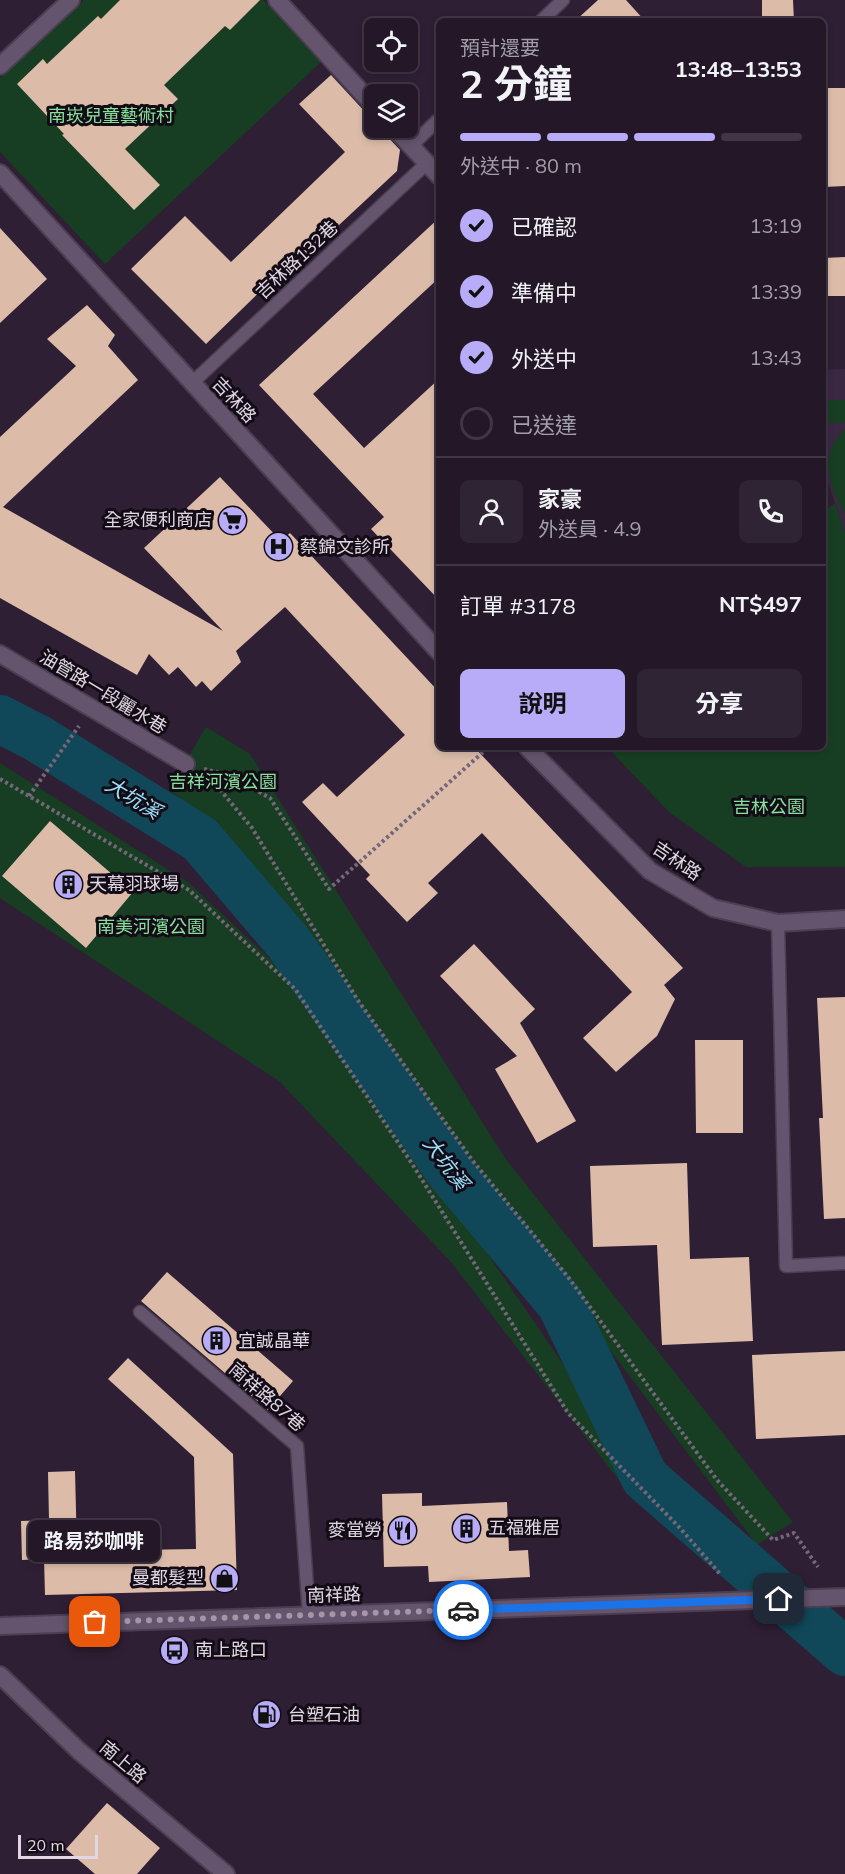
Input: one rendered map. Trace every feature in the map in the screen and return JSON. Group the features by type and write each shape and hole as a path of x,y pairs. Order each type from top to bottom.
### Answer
{"street":[{"path":"0,66 70,0"},
{"path":"277,0 364,95"},
{"path":"403,138 436,173"},
{"name":"吉林路","path":"0,173 436,649"},
{"name":"油管路一段麗水巷","path":"0,654 186,764"},
{"name":"吉林路","path":"530,750 650,871 713,908 778,923 845,919"},
{"name":"南祥路","path":"0,1626 845,1597"},
{"name":"南上路","path":"0,1675 79,1751 226,1874"}],"lane":[{"path":"545,18 563,0"},
{"path":"411,146 436,122"},
{"name":"吉林路132巷","path":"192,383 426,163"},
{"path":"778,923 786,1266 845,1263"},
{"name":"南祥路87巷","path":"140,1312 297,1446 309,1615"}],"path":[{"path":"29,796 77,729"},
{"path":"186,764 229,775 270,798 329,890 486,750"},
{"path":"186,764 217,786 252,828 357,999 472,1160 568,1277 717,1480 773,1540 794,1533 818,1567"},
{"path":"0,779 189,890 295,989 409,1159 568,1413 680,1528 720,1574"}],"shaded area":[{"path":"845,369 845,532 826,477 826,370"}],"green space":[{"name":"南崁兒童藝術村","path":"84,0 263,0 321,62 105,264 0,152 0,78"},
{"path":"845,400 845,423 826,423 826,401"},
{"path":"845,429 845,514 830,481 829,462 833,444"},
{"name":"吉林公園","path":"835,503 845,532 845,867 746,867 669,812 610,750 826,750 826,510"},
{"name":"吉祥河濱公園","path":"206,727 250,754 505,1158 793,1522 757,1545 224,831 169,790"},
{"name":"南美河濱公園","path":"0,763 189,883 299,986 450,1199 637,1472 621,1483 451,1262 279,1081 0,898"}],"building":[{"path":"120,0 260,0 230,30 225,26 164,85 178,99 125,149 160,185 134,210 17,84 43,59 47,64 98,16 101,19"},
{"path":"598,0 626,0 642,18 578,18"},
{"path":"762,0 793,0 794,18 762,18"},
{"path":"331,75 364,111 364,138 389,138 400,150 397,171 280,280 276,276 206,344 131,269 185,216 231,262 345,152 299,104"},
{"path":"826,88 845,88 845,186 826,187"},
{"path":"436,221 436,281 313,394 364,448 436,382 436,597 371,529 384,517 259,385"},
{"path":"0,228 47,279 0,323"},
{"path":"845,257 845,296 826,296 826,258"},
{"path":"87,305 115,335 108,346 138,380 3,507 223,631 144,548 220,477 281,541 290,533 436,689 436,750 477,750 683,968 664,985 675,999 657,1036 616,1072 583,1038 632,992 482,833 428,883 438,893 407,922 366,879 370,875 302,802 323,783 337,797 405,735 285,607 236,651 241,662 211,691 202,681 196,687 178,667 169,675 149,654 137,675 0,598 0,437 76,366 47,339"},
{"name":"天幕羽球場","path":"50,821 133,892 86,948 2,876"},
{"path":"474,944 535,1009 520,1023 576,1121 537,1143 495,1069 517,1056 440,976"},
{"path":"845,997 845,1218 824,1219 819,1118 823,1118 817,998"},
{"path":"695,1040 743,1040 743,1133 696,1133"},
{"path":"687,1163 690,1259 749,1257 753,1341 662,1345 657,1245 593,1247 590,1166"},
{"name":"宜誠晶華","path":"167,1272 293,1381 268,1410 141,1301"},
{"path":"845,1351 845,1435 756,1439 752,1355"},
{"path":"128,1358 233,1454 237,1590 45,1595 44,1559 22,1560 21,1521 49,1520 48,1472 75,1471 77,1551 196,1549 194,1457 108,1379"},
{"name":"五福雅居","path":"422,1493 422,1506 507,1502 509,1551 528,1550 530,1577 429,1582 428,1566 384,1567 382,1494"},
{"path":"107,1803 160,1848 137,1874 95,1874 66,1849"}],"waterway":[{"name":"大坑溪","path":"0,719 37,738 200,839 288,942 451,1173 561,1304 645,1478 845,1652"}],"way so far":[{"path":"95,1622 463,1610"}],"place":[{"name":"全家便利商店","path":"233,520"},
{"name":"蔡錦文診所","path":"279,547"},
{"name":"天幕羽球場","path":"68,884"},
{"name":"宜誠晶華","path":"217,1341"},
{"name":"五福雅居","path":"467,1528"},
{"name":"麥當勞","path":"403,1530"},
{"name":"曼都髮型","path":"225,1578"},
{"name":"路易莎咖啡","path":"95,1622"},
{"name":"南上路口","path":"174,1650"},
{"name":"台塑石油","path":"267,1715"}],"route":[{"path":"463,1610 779,1599"}]}
